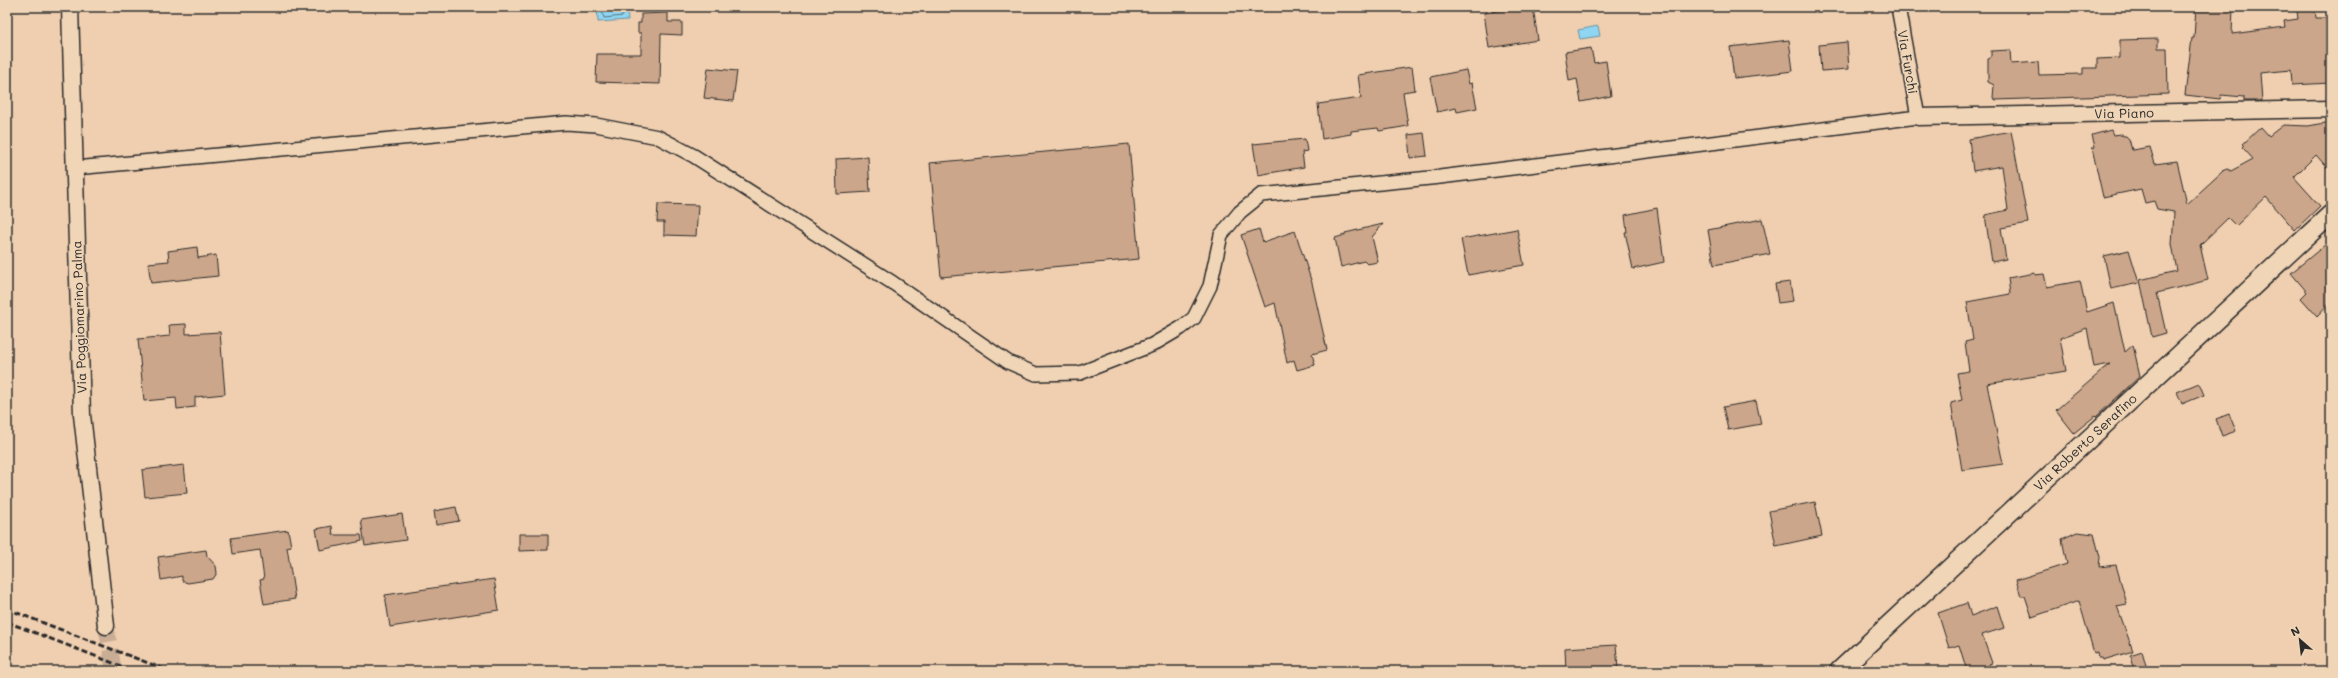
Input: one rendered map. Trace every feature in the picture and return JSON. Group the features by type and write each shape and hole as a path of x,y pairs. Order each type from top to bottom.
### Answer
{"main road":[{"name":"Via Roberto Serafino","path":"1839,671 2331,214"}],"street":[{"name":"Via Poggiomarino Palma","path":"70,7 82,415 106,626"},
{"name":"Via Furchi","path":"1898,7 1918,117"},
{"name":"Via Piano","path":"1918,117 2331,109"},
{"path":"75,168 566,123 596,125 642,133 658,137 694,156 893,284 1008,362 1036,374 1055,375 1080,373 1152,345 1181,328 1194,318 1210,286 1221,235 1240,212 1261,195 1571,161 1918,117"}],"water":[{"path":"597,7 627,7 628,20 598,22"},
{"path":"1598,26 1600,36 1580,39 1578,30"}],"building":[{"path":"1521,7 1533,7 1538,40 1489,48 1484,13"},
{"path":"2196,7 2233,7 2232,34 2285,27 2284,21 2298,19 2297,11 2315,9 2316,18 2329,18 2331,37 2327,37 2331,83 2292,85 2291,70 2260,73 2262,101 2244,101 2244,97 2221,95 2220,99 2185,95 2192,38 2194,38"},
{"path":"668,13 668,22 682,22 682,35 661,34 660,84 596,82 597,54 641,54 641,33 638,33 638,23 641,23 641,14"},
{"path":"2158,39 2158,48 2167,48 2168,94 1996,100 1993,98 1994,85 1988,82 1988,58 1991,57 1991,51 2010,50 2011,64 2038,62 2039,75 2083,74 2083,68 2097,68 2097,59 2120,58 2120,40"},
{"path":"1789,40 1793,71 1734,78 1730,47"},
{"path":"1847,42 1849,69 1821,71 1819,45"},
{"path":"1591,48 1594,63 1606,61 1611,96 1581,102 1577,79 1569,81 1565,52"},
{"path":"1412,67 1415,90 1403,92 1408,126 1379,131 1378,128 1351,131 1351,134 1322,139 1318,104 1361,98 1358,75"},
{"path":"708,68 737,71 733,101 704,98"},
{"path":"1466,70 1469,84 1472,83 1477,108 1457,112 1456,108 1437,112 1430,77"},
{"path":"2331,122 2331,172 2316,155 2294,177 2320,206 2295,230 2266,197 2236,226 2228,218 2200,245 2208,280 2157,293 2166,333 2152,337 2140,280 2177,271 2172,244 2174,212 2157,209 2154,201 2145,203 2141,189 2103,197 2092,148 2095,147 2092,135 2111,130 2113,135 2122,134 2123,136 2126,136 2129,139 2132,150 2150,147 2155,164 2177,161 2187,204 2223,171 2228,169 2231,171 2253,159 2243,148 2245,146 2243,144 2261,127 2269,136 2283,125 2308,126"},
{"path":"2011,131 2028,223 2001,228 2006,259 1992,262 1985,215 2008,210 2002,166 1973,171 1969,139"},
{"path":"1424,133 1427,156 1410,158 1408,135"},
{"path":"1305,139 1307,151 1302,152 1304,167 1258,175 1253,144"},
{"path":"1129,144 1139,259 941,277 930,163"},
{"path":"868,157 870,192 837,194 836,159"},
{"path":"658,204 698,205 696,236 664,235 664,222 657,222"},
{"path":"1657,208 1664,262 1633,269 1625,232 1627,232 1625,215"},
{"path":"1762,219 1770,254 1714,265 1708,230"},
{"path":"1383,224 1372,237 1378,262 1367,264 1364,261 1341,267 1335,238 1345,235 1345,233"},
{"path":"1259,229 1263,242 1295,231 1312,283 1327,350 1312,354 1315,365 1297,370 1294,360 1287,363 1275,303 1265,307 1241,235"},
{"path":"1517,229 1524,265 1468,275 1461,239"},
{"path":"2331,240 2331,301 2317,316 2301,298 2307,292 2291,273"},
{"path":"197,247 198,258 216,255 218,276 151,283 148,263 169,261 168,251"},
{"path":"2129,250 2139,283 2111,289 2104,256"},
{"path":"2035,273 2035,275 2044,274 2047,287 2080,281 2087,312 2114,303 2125,352 2133,345 2140,376 2096,417 2095,416 2074,433 2056,410 2110,364 2094,367 2087,328 2060,338 2066,371 1987,384 2003,464 1962,470 1951,403 1962,400 1957,373 1969,371 1965,342 1973,340 1967,302 2010,294 2008,278"},
{"path":"1790,282 1793,301 1778,303 1775,284"},
{"path":"186,324 186,334 220,332 225,394 195,397 195,407 177,409 176,398 144,401 138,339 170,336 169,325"},
{"path":"2199,383 2204,395 2182,404 2177,392"},
{"path":"1756,401 1761,424 1728,430 1723,407"},
{"path":"2229,414 2236,431 2222,436 2216,419"},
{"path":"184,465 187,493 145,497 142,470"},
{"path":"1815,502 1822,536 1776,546 1769,511"},
{"path":"456,507 459,521 436,525 434,511"},
{"path":"402,514 406,540 365,546 361,520"},
{"path":"332,526 333,535 361,535 362,541 320,550 316,529"},
{"path":"288,530 291,546 287,547 295,599 264,604 260,580 264,579 260,550 233,554 231,538"},
{"path":"2077,532 2094,534 2100,557 2099,567 2116,565 2127,604 2117,606 2133,651 2103,660 2102,658 2099,658 2098,652 2094,653 2079,601 2032,617 2025,596 2021,596 2016,580 2067,564 2062,539"},
{"path":"519,534 548,534 548,550 519,551"},
{"path":"206,550 207,556 216,566 217,573 213,579 188,583 182,581 182,576 161,580 158,557"},
{"path":"494,579 499,610 390,627 385,595"},
{"path":"1967,603 1971,616 1997,606 2004,628 1982,635 1992,663 1989,664 1991,671 1967,671 1959,645 1949,648 1938,613"},
{"path":"1616,645 1618,668 1566,671 1565,648"},
{"path":"2142,651 2147,669 2134,671 2130,655"}],"tunnel":[{"path":"106,626 114,671"}],"railway":[{"path":"7,609 169,671"},
{"path":"7,622 134,671"}]}
